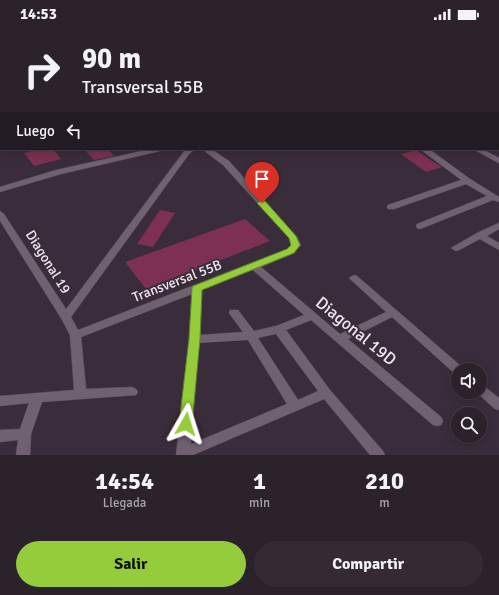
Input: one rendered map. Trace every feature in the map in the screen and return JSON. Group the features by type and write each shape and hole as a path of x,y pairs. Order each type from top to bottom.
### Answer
{"street":[{"path":"0,190 59,172 156,150"},
{"path":"70,326 186,152 189,150"},
{"name":"Transversal 55B","path":"70,326 197,288 291,251 296,245 293,238 226,163 207,150"},
{"path":"425,150 467,181 496,199"},
{"path":"479,150 499,162"},
{"path":"391,207 467,181"},
{"path":"420,226 496,199"},
{"name":"Diagonal 19","path":"0,214 70,326 80,394"},
{"path":"456,248 499,226"},
{"path":"480,235 499,246"},
{"name":"Diagonal 19D","path":"254,266 311,316 341,338 437,421"},
{"path":"354,278 451,364"},
{"path":"197,288 194,339 183,454 326,393"},
{"path":"234,313 252,336 295,406"},
{"path":"341,338 392,313"},
{"path":"194,339 252,336 279,329 311,316"},
{"path":"279,329 326,393 378,455"},
{"path":"0,401 37,399 80,394 132,392"},
{"path":"487,395 499,405"},
{"path":"23,455 25,434 37,399"},
{"path":"0,436 25,434"}],"building":[{"path":"36,150 54,150 61,159 34,166 24,153"},
{"path":"85,150 109,150 114,156 94,160"},
{"path":"416,150 442,167 426,172 401,154"},
{"path":"160,210 175,213 153,247 137,244"},
{"path":"245,219 270,241 146,289 125,262"}],"route":[{"path":"186,424 197,288 291,251 296,245 293,238 262,203"}]}
